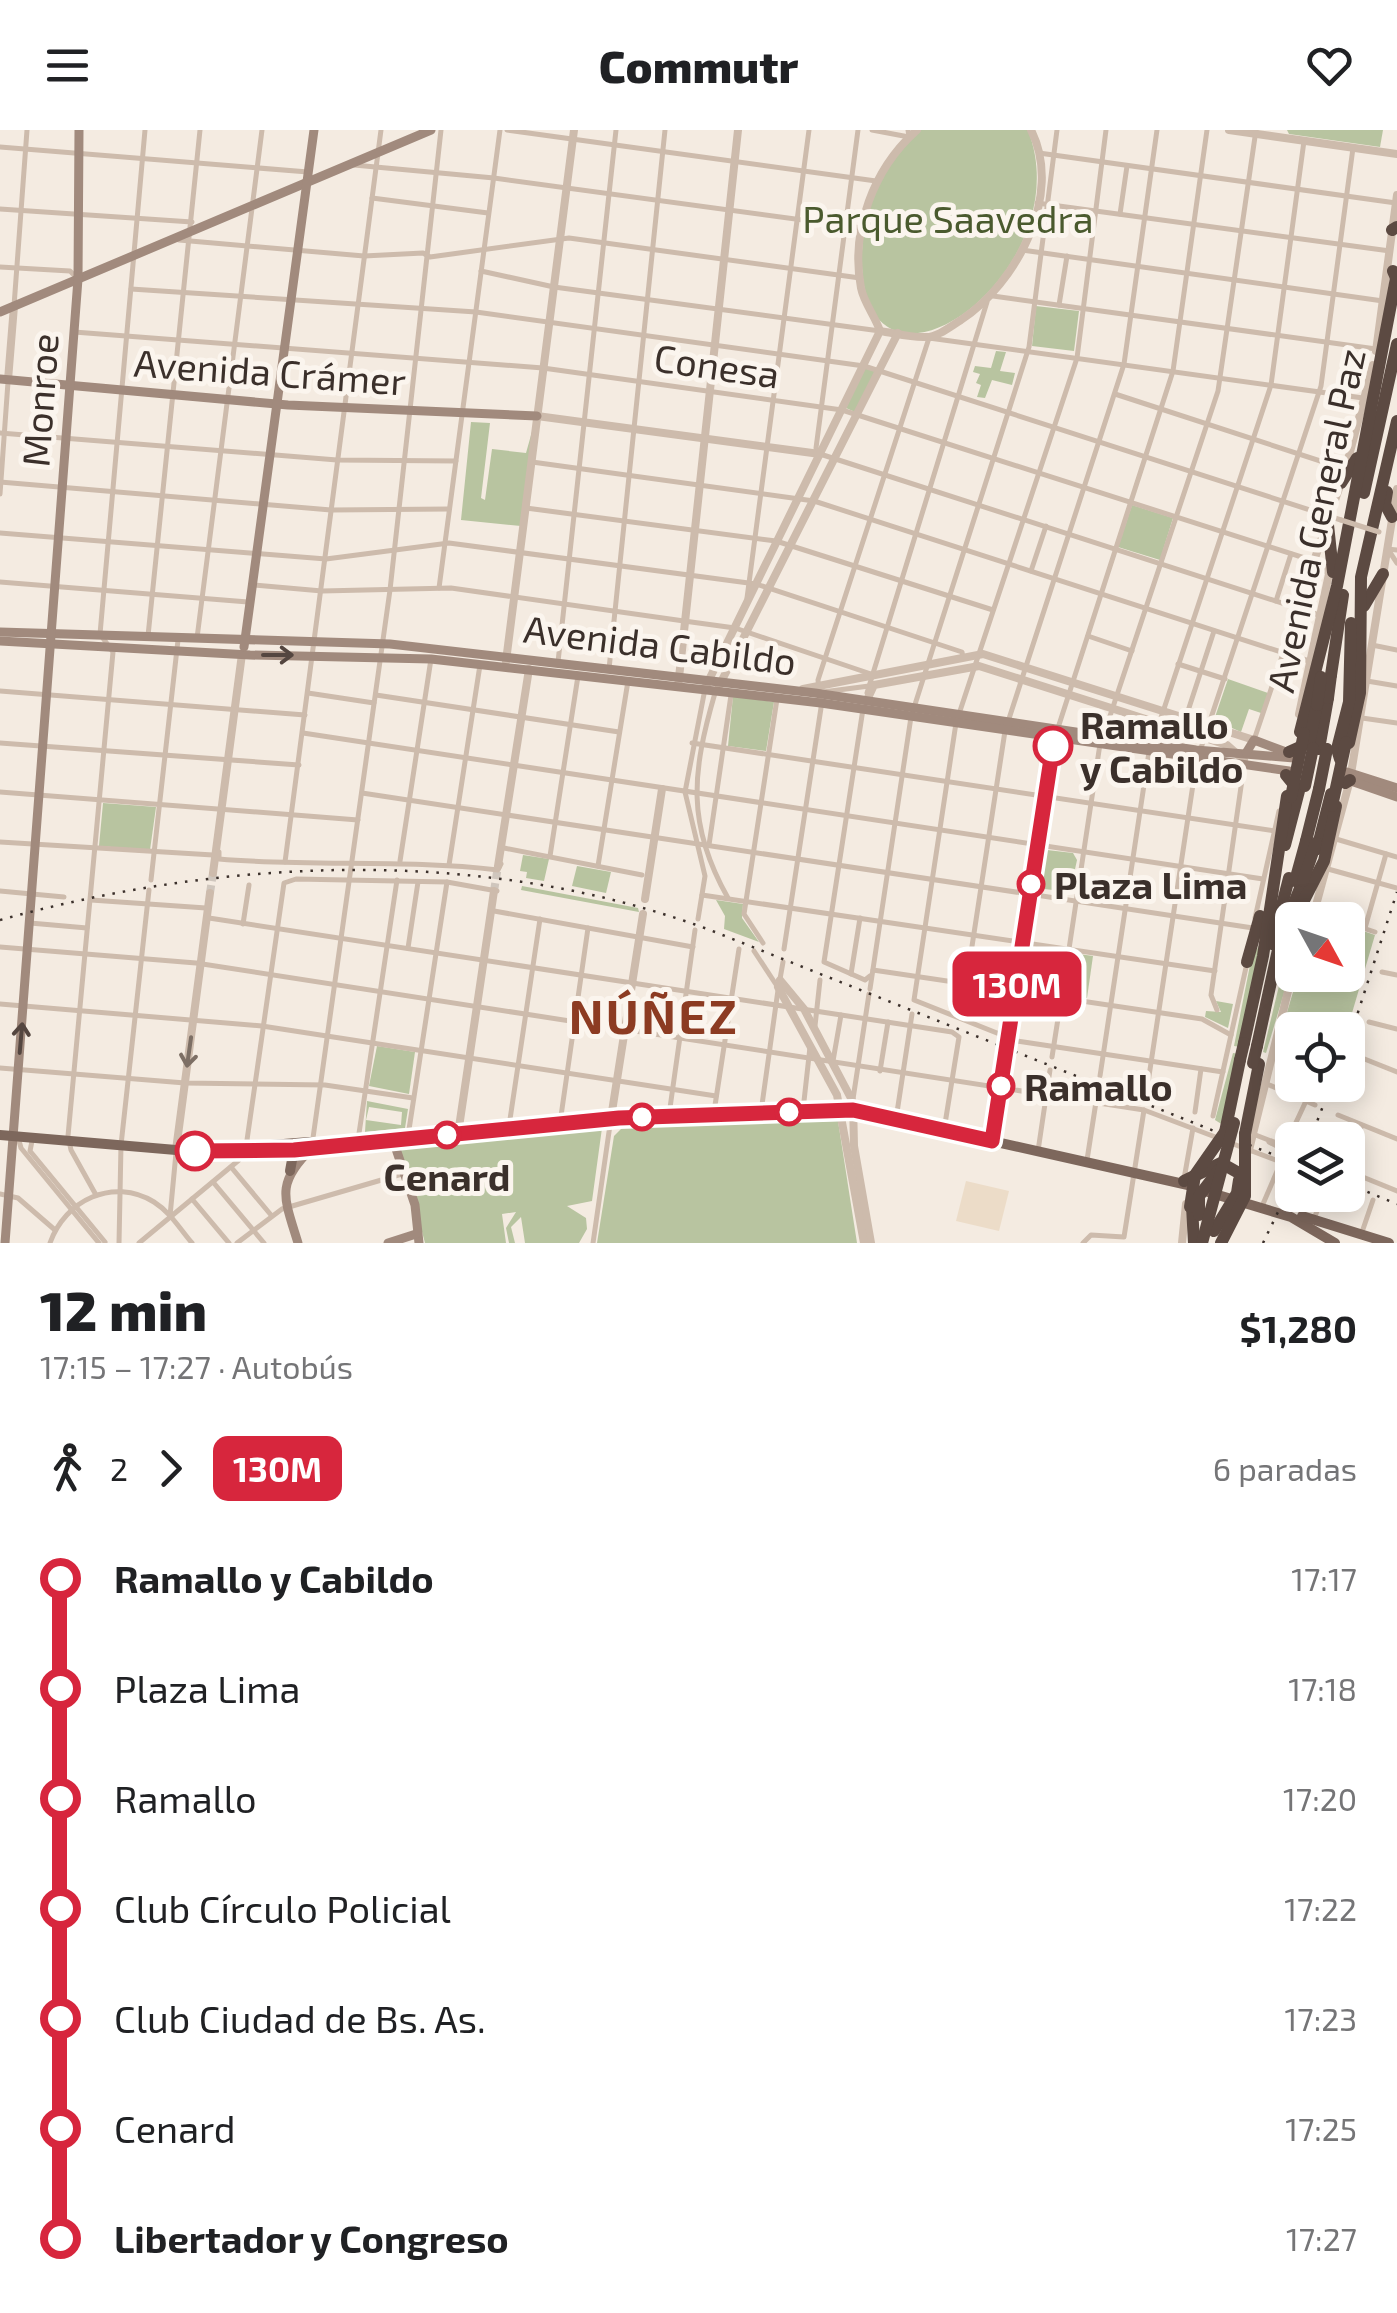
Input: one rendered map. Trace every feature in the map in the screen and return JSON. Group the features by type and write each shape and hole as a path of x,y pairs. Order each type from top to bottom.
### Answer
{"highway":[{"name":"Avenida General Paz","path":"1203,1241 1249,1084 1268,874 1289,796 1378,378 1394,263"},
{"path":"1380,423 1397,312"},
{"name":"Avenida General Paz","path":"1329,690 1340,608 1397,344"},
{"path":"1343,476 1355,465 1378,378"},
{"name":"Avenida General Paz","path":"1329,690 1397,378"},
{"name":"Avenida General Paz","path":"1305,902 1323,873 1324,775 1348,743 1360,693 1366,649 1361,577 1397,421"},
{"path":"1392,517 1385,498 1397,440"},
{"path":"1323,637 1334,566 1333,520"},
{"path":"1366,649 1364,602 1383,574"},
{"path":"1348,743 1354,690 1351,591"},
{"path":"1302,844 1290,836 1324,775 1327,652 1340,608"},
{"path":"1292,752 1310,741 1351,633"},
{"path":"1302,733 1329,690"},
{"path":"1272,918 1302,844 1346,704 1329,690"},
{"path":"1297,881 1302,844 1299,789 1324,775"},
{"path":"1269,952 1289,796"},
{"path":"1315,902 1323,873"},
{"path":"1247,962 1268,874"},
{"name":"Avenida General Paz","path":"1294,902 1297,881"},
{"name":"Avenida General Paz","path":"1203,1241 1234,1134 1269,952 1297,881"},
{"name":"Avenida General Paz","path":"1248,1196 1234,1134 1239,1096 1275,974"},
{"name":"Avenida General Paz","path":"1188,1194 1196,1175 1234,1134 1251,1052"},
{"path":"1188,1194 1234,1134"},
{"path":"1188,1194 1223,1163 1248,1196"},
{"path":"1188,1194 1224,1171 1248,1196"},
{"path":"1203,1241 1237,1193 1248,1196"},
{"path":"1188,1194 1215,1226 1248,1196"},
{"path":"1188,1194 1210,1219 1228,1218"},
{"path":"1188,1194 1203,1241"},
{"path":"1203,1241 1248,1196"}],"main road":[{"name":"Monroe","path":"4,1243 4,1194 16,1143 71,386 78,279 79,130"},
{"path":"244,649 314,130"},
{"path":"310,176 349,165 419,130"},
{"path":"0,312 310,176 430,130"},
{"name":"Avenida Crámer","path":"4,380 278,404 537,416"},
{"name":"Avenida Cabildo","path":"0,632 52,640"},
{"name":"Avenida Cabildo","path":"105,642 148,639 178,646 196,641 244,649 316,642 507,662 529,670 578,675 608,673 628,681 678,682"},
{"name":"Avenida Cabildo","path":"0,641 105,642 314,654 383,649 480,664 558,662 678,682 798,690 1056,734 1244,758 1324,775"},
{"name":"Avenida Cabildo","path":"713,685 731,692 777,698 820,694"},
{"path":"1244,758 1254,740 1292,752 1324,775 1397,797"},
{"name":"Avenida Cabildo","path":"1199,754 1227,749 1244,758 1324,775"},
{"path":"1324,775 1397,788"},
{"path":"200,1152 408,1139 611,1118 839,1111 847,1100 896,1119 1135,1174 1188,1194 1248,1196 1389,1243"},
{"path":"0,1135 16,1143 33,1138 200,1152 240,1153 256,1149"},
{"path":"388,1243 418,1238 415,1206 393,1140"},
{"path":"284,1175 312,1145"},
{"path":"293,1147 284,1175 287,1207 298,1243"},
{"path":"1248,1196 1309,1224 1338,1243 1342,1237 1357,1233"}],"street":[{"path":"0,494 4,380 18,268 27,130"},
{"path":"96,1195 68,1140 109,700 104,590 145,130"},
{"path":"148,639 200,130"},
{"path":"196,641 249,205 262,130"},
{"path":"285,862 381,130"},
{"path":"312,1145 383,649 441,130"},
{"path":"439,588 489,213 504,130 574,134 615,145 876,181"},
{"path":"558,662 616,130"},
{"path":"608,673 665,130"},
{"path":"678,682 738,130"},
{"path":"752,583 753,538 809,130"},
{"path":"820,454 816,448 858,130"},
{"path":"872,130 911,132"},
{"path":"867,1243 847,1100 858,1068 913,712 1028,351 1041,252 1042,204 1039,153 1031,130"},
{"path":"870,991 851,974 824,962 865,703 990,299 1022,250 1042,204 1056,130"},
{"path":"1106,130 1077,358 958,719 914,1000 1009,1038 1223,1072"},
{"path":"961,1018 1007,726 1124,364 1157,130"},
{"path":"992,1141 1056,734 1173,371 1207,130"},
{"path":"1229,130 1397,154"},
{"path":"698,919 704,876 685,792 692,743 752,583 880,331 860,278 862,228 876,181 911,132"},
{"path":"1069,949 1102,740 1221,378 1256,132"},
{"path":"507,662 574,134"},
{"path":"1100,1076 1151,748 1271,385 1304,141"},
{"path":"0,147 256,166 310,176"},
{"path":"1146,1096 1199,754 1320,391 1353,148"},
{"path":"1039,153 1396,202"},
{"path":"349,165 494,178 862,228"},
{"path":"1120,214 1127,166"},
{"path":"820,694 928,664 979,655 1073,680 1254,740 1314,561 1333,520 1366,398 1383,301 1394,263 1397,195"},
{"path":"372,198 489,213"},
{"path":"1042,204 1340,245 1394,263"},
{"path":"0,208 136,218 245,246 299,251 364,256 426,254 560,238 860,278"},
{"path":"1022,250 1383,301"},
{"path":"1059,305 1066,256"},
{"path":"0,266 70,272 78,279"},
{"path":"481,271 554,287 1366,398"},
{"path":"131,289 476,312 881,369 1333,520 1384,533"},
{"path":"784,950 825,658 929,338 990,299 1376,349"},
{"name":"Conesa","path":"74,332 543,368 822,406 858,414 1328,568"},
{"path":"729,899 706,845 694,794 713,685 748,632 898,334"},
{"path":"1115,394 1299,454 1343,476"},
{"path":"537,416 836,458 1320,615"},
{"path":"2,434 338,460 456,460"},
{"path":"532,462 814,500 1309,662"},
{"path":"0,482 331,510 450,509"},
{"path":"1384,533 1392,517 1397,489"},
{"path":"526,508 776,541 993,610"},
{"path":"1031,571 1046,526"},
{"path":"0,533 326,559 445,542 752,583 962,652 964,658"},
{"path":"1384,533 1397,563"},
{"path":"1383,574 1392,550"},
{"path":"1276,600 1291,554"},
{"name":"Avenida General Paz","path":"1292,752 1328,568"},
{"path":"0,582 251,603"},
{"path":"254,585 322,591 439,588 684,620 748,632 825,658 873,682 976,666 1205,738 1227,749"},
{"path":"1186,718 1214,631"},
{"path":"1088,636 1132,651"},
{"path":"152,880 178,646"},
{"path":"213,874 244,649"},
{"path":"1397,650 1366,649 1362,718 1324,775 1336,839 1323,873 1397,888"},
{"path":"400,861 431,658"},
{"path":"449,865 480,664"},
{"path":"1178,664 1225,678"},
{"path":"498,868 529,670"},
{"path":"550,856 578,675"},
{"path":"1367,680 1397,686"},
{"path":"598,866 628,681"},
{"path":"0,692 305,716"},
{"path":"706,845 731,692"},
{"path":"308,693 375,703"},
{"path":"376,695 620,732"},
{"path":"764,943 744,914 777,698"},
{"path":"1362,718 1397,723"},
{"path":"303,733 1132,860 1230,874 1268,874"},
{"path":"0,743 298,765"},
{"path":"692,743 1237,826 1302,844"},
{"path":"1217,1010 1211,999 1244,758"},
{"path":"645,899 662,788"},
{"path":"0,792 358,820"},
{"path":"362,793 1253,928"},
{"path":"498,868 504,848 504,826"},
{"path":"1336,839 1397,857"},
{"path":"0,842 285,862 400,861 498,868"},
{"path":"215,858 218,844"},
{"name":"Avenida General Paz","path":"1187,1164 1201,1160 1234,1134 1223,1072 1228,1048 1251,1052 1247,962 1253,928 1268,874 1302,844"},
{"path":"504,848 642,875"},
{"path":"1376,932 1365,928 1386,854"},
{"path":"651,863 646,901 642,875 651,863"},
{"path":"256,1149 248,1140 284,884 291,879 397,880 447,882 494,890"},
{"path":"358,1142 397,880"},
{"path":"408,948 418,881"},
{"path":"408,1139 447,882"},
{"path":"243,924 249,885"},
{"path":"212,887 209,918 204,938 206,908 212,887"},
{"path":"16,1143 102,1243 120,1243 122,1145 149,890"},
{"path":"488,932 494,890"},
{"path":"458,1134 494,890"},
{"path":"0,891 64,897"},
{"path":"170,1217 210,893"},
{"path":"702,895 1215,971"},
{"path":"90,900 206,908"},
{"path":"494,911 693,947"},
{"path":"593,1243 643,914"},
{"path":"209,918 866,1017 958,1035 944,1130"},
{"path":"851,974 860,918"},
{"path":"508,1129 540,920"},
{"path":"30,923 88,928"},
{"path":"560,1124 588,928"},
{"path":"668,1116 695,930"},
{"path":"0,947 200,965 1001,1088 1144,1110 1192,1128 1275,1143"},
{"path":"714,1114 739,949"},
{"path":"754,951 804,1010 826,1063"},
{"path":"761,1113 783,962"},
{"path":"874,970 1202,1019 1251,1052 1264,1083 1275,1088"},
{"path":"1382,972 1397,975"},
{"path":"1052,1057 1065,974"},
{"path":"814,1030 820,980"},
{"path":"779,984 847,1100"},
{"path":"1251,1052 1283,992"},
{"path":"0,1004 262,1026 716,1096"},
{"path":"896,1119 912,1014"},
{"path":"826,1063 841,1015"},
{"path":"880,1071 888,1022"},
{"path":"1369,1022 1397,1029"},
{"path":"802,1112 811,1044"},
{"path":"1228,1048 1251,1052"},
{"path":"1365,1059 1396,1072"},
{"path":"0,1068 184,1083 320,1085 413,1098"},
{"path":"1195,1112 1201,1069"},
{"path":"1038,1152 1050,1070"},
{"path":"1234,1134 1264,1083"},
{"path":"1086,1163 1098,1090"},
{"path":"1308,1102 1316,1105"},
{"path":"1083,1243 1088,1236 1121,1240 1144,1110"},
{"path":"839,1111 848,1128"},
{"path":"1338,1115 1353,1122"},
{"path":"1365,1127 1397,1139"},
{"path":"1188,1194 1192,1128"},
{"path":"1230,1243 1248,1196 1281,1162 1234,1134"},
{"path":"33,1138 30,1151 73,1208"},
{"path":"1266,1139 1275,1143"},
{"path":"144,1242 231,1167 240,1153"},
{"path":"231,1167 271,1215"},
{"path":"237,1243 287,1207 402,1174"},
{"path":"1365,1178 1396,1189"},
{"path":"214,1182 264,1243"},
{"path":"50,1243 73,1208 96,1195 120,1192 145,1198 170,1217 192,1243"},
{"path":"4,1194 55,1230"},
{"path":"192,1199 229,1243"},
{"path":"1357,1233 1373,1200"},
{"path":"1314,1220 1317,1212"}],"green space":[{"name":"Parque Saavedra","path":"921,130 1028,130 1037,185 1025,236 998,281 963,314 926,332 893,330 869,304 862,251 867,217 879,185 897,155"},
{"path":"1287,130 1383,130 1380,147 1289,134"},
{"path":"1036,306 1079,311 1074,351 1032,346"},
{"path":"996,351 1006,352 1000,371 1015,373 1012,385 992,380 985,398 977,397 981,385 976,383 980,374 973,372 975,366 991,368"},
{"path":"865,368 877,371 855,412 846,408"},
{"path":"471,422 490,423 481,498 485,500 492,449 526,453 533,428 521,526 461,520"},
{"path":"1132,505 1173,518 1160,560 1118,547"},
{"path":"1228,679 1268,693 1261,713 1249,709 1241,732 1214,720"},
{"path":"733,696 774,702 766,751 728,746"},
{"path":"103,803 156,807 150,850 99,846"},
{"path":"1047,850 1073,853 1077,860 1070,892 1036,888 1041,858"},
{"path":"523,855 549,859 544,881 526,878 527,872 520,871"},
{"path":"577,866 611,872 606,893 572,886"},
{"path":"522,886 638,908 639,912 521,890"},
{"path":"716,900 743,904 742,918 759,942 724,929 725,916"},
{"path":"1365,932 1375,935 1365,969"},
{"path":"1263,938 1240,1047 1234,1046 1251,960"},
{"path":"1030,947 1093,956 1087,998 1023,989 1026,950"},
{"path":"1278,992 1284,992 1275,1012 1266,1053 1263,1052"},
{"path":"1293,992 1358,992 1352,1012 1287,1012"},
{"path":"1216,1001 1233,1004 1228,1028 1205,1017 1206,1011 1221,1012"},
{"path":"377,1046 415,1052 409,1094 369,1086"},
{"path":"1233,1053 1239,1054 1223,1125 1215,1120"},
{"path":"367,1101 408,1109 405,1128 365,1132","holes":["369,1107 402,1112 401,1125 366,1120"]},
{"path":"838,1121 857,1243 597,1243 614,1136 624,1126"},
{"path":"602,1128 592,1201 567,1206 586,1218 587,1229 579,1243 525,1243 521,1217 511,1227 515,1243 509,1243 506,1228 516,1212 502,1214 506,1243 425,1243 400,1148"}],"shaded area":[{"path":"966,1181 1009,1191 999,1231 956,1221"}],"tunnel":[{"path":"494,891 498,866"},
{"path":"210,893 213,873"}],"railway":[{"path":"0,920 176,883 266,873 447,873 537,884 625,903 710,930 1275,1155"},
{"path":"1358,1012 1397,892"},
{"path":"1317,1122 1325,1102"},
{"path":"1365,1191 1397,1204"},
{"path":"1263,1243 1278,1212"}],"bus line":[{"name":"130M","path":"195,1151 223,1154 294,1150 619,1118 853,1110 992,1141 1053,746"}],"place":[{"name":"Ramallo y Cabildo","path":"1053,746"},
{"name":"Plaza Lima","path":"1031,884"},
{"name":"Ramallo","path":"1001,1086"},
{"name":"Cenard","path":"447,1135"}],"district":[{"name":"NÚÑEZ","path":"654,1015"}]}
